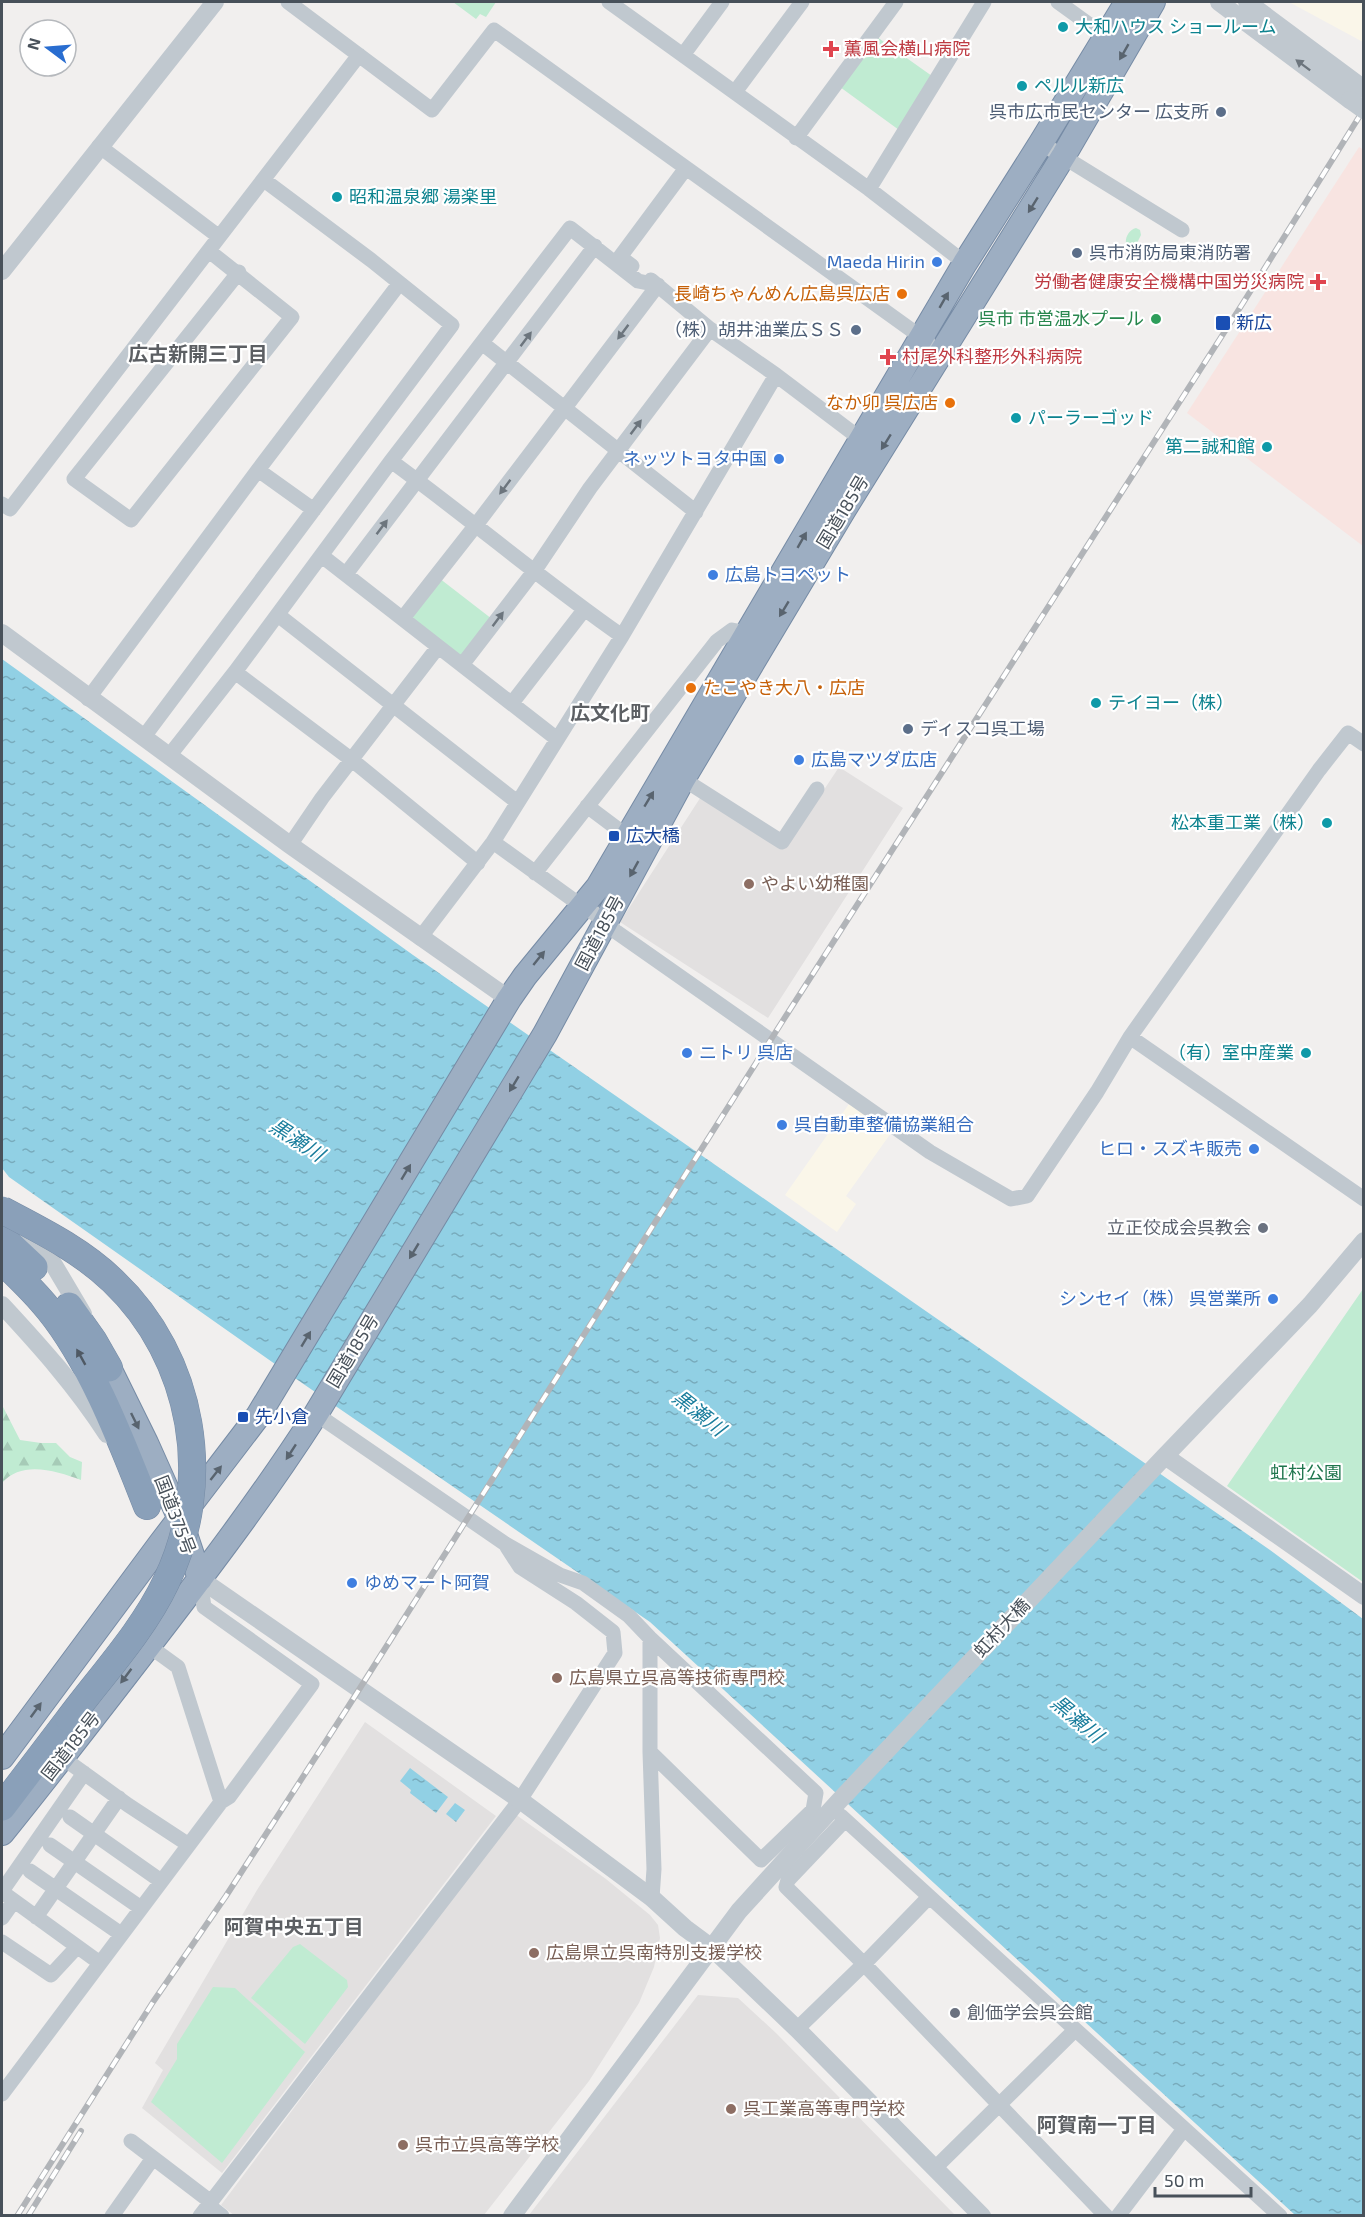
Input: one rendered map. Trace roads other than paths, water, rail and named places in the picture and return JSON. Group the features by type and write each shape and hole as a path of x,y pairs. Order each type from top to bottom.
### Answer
{"highway":[{"name":"国道185号","path":"2,1757 161,1543 238,1445 276,1389 507,1003 532,967 598,887 965,263 1127,2"},
{"name":"国道185号","path":"2,1833 63,1758 200,1579 282,1466 319,1408 545,1034 683,778 843,511 1064,156 1153,2"},
{"path":"2,1208 90,1262 112,1280 135,1305 167,1354 179,1382 191,1434 192,1490 181,1546 173,1568 165,1586 137,1630 2,1786"},
{"path":"2,1227 57,1258 100,1292 126,1317 140,1338 165,1386 178,1439 181,1466 179,1493 171,1533 156,1573 125,1624 2,1807"},
{"path":"2,1237 62,1297 83,1324 109,1368"},
{"path":"2,1261 26,1283 49,1310 84,1361 147,1506"},
{"name":"国道375号","path":"109,1368 180,1519 200,1579"},
{"name":"国道375号","path":"147,1506 161,1543 200,1579"}],"street":[{"path":"2,271 215,2"},
{"path":"288,2 432,110 494,30 922,338 944,351"},
{"path":"609,2 869,189 965,263"},
{"path":"683,55 722,2"},
{"path":"735,92 802,2"},
{"path":"796,138 896,2"},
{"path":"869,189 984,2"},
{"path":"1058,2 1105,36"},
{"path":"1219,2 1359,96"},
{"path":"1247,2 1359,96"},
{"path":"2,504 10,509 359,55"},
{"path":"1041,142 1182,230"},
{"path":"99,146 218,236"},
{"path":"686,168 620,257 710,328 862,440"},
{"path":"143,738 452,325 264,180"},
{"path":"169,756 570,228 638,281 658,285"},
{"path":"346,573 595,246"},
{"path":"209,251 238,272 292,317 131,520 74,479 238,272"},
{"path":"88,699 399,284"},
{"path":"403,618 658,285"},
{"path":"462,666 535,570 590,488 710,328"},
{"path":"482,343 696,512"},
{"path":"420,938 493,842 622,636 776,375"},
{"path":"391,461 584,610 622,636"},
{"path":"258,470 314,510"},
{"path":"322,556 557,739"},
{"path":"512,703 584,610"},
{"path":"278,615 517,802"},
{"path":"536,873 717,641 732,630 747,633"},
{"path":"2,633 88,699 507,1003"},
{"path":"290,845 322,798 438,647"},
{"path":"235,672 352,760 478,862"},
{"path":"493,842 583,907 606,920 615,931 930,1152 1011,1199 1027,1196 1097,1092 1130,1037 1336,748 1348,733 1364,744"},
{"path":"683,778 782,842 817,789"},
{"path":"587,806 627,836"},
{"path":"1130,1037 1364,1199"},
{"path":"2,1208 34,1236 48,1255 82,1312 109,1368"},
{"name":"虹村大橋","path":"512,2216 739,1911 833,1806 1310,1305 1364,1241"},
{"path":"2,1305 79,1392 114,1444 147,1506"},
{"path":"319,1408 504,1543 560,1575 583,1583 629,1616 929,1897 1281,2216"},
{"path":"1165,1456 1364,1596"},
{"path":"206,2207 520,1800 615,1653 613,1632 583,1608 520,1567 504,1543"},
{"path":"200,1579 520,1800 652,1898 685,1928 712,1948 982,2216"},
{"path":"2,2094 221,1802 229,1797 312,1684 204,1606 200,1579"},
{"path":"650,1638 650,1752 654,1869 652,1898"},
{"path":"149,1646 178,1667 221,1802"},
{"path":"650,1752 761,1860 813,1810 833,1806"},
{"path":"63,1758 189,1845"},
{"path":"2,1918 6,1894 84,1773"},
{"path":"36,1917 118,1798"},
{"path":"833,1806 786,1887 864,1964 1106,2216"},
{"path":"70,1817 161,1881"},
{"path":"50,1845 141,1908"},
{"path":"30,1871 121,1934"},
{"path":"6,1894 100,1963"},
{"path":"797,2030 929,1897"},
{"path":"2,1942 51,1975 77,1947"},
{"path":"934,2168 1076,2030"},
{"path":"1118,2216 1184,2129"},
{"path":"131,2141 206,2207 222,2216"},
{"path":"112,2216 153,2158"}],"water":[{"name":"黒瀬川","path":"2,659 413,955 1270,1550 1363,1619 1363,2215 1295,2215 650,1622 302,1383 9,1177 2,1168"},
{"path":"410,1768 448,1797 436,1813 410,1793 411,1790 400,1781"},
{"path":"455,1803 465,1810 456,1822 446,1814"}],"railway":[{"path":"17,2216 153,2002 226,1896 348,1707 782,1022 1243,303 1364,109"},
{"path":"28,2216 81,2131"}],"place":[{"name":"大和ハウス ショールーム","path":"1063,27"},
{"name":"薫風会横山病院","path":"831,49"},
{"name":"ペルル新広","path":"1022,86"},
{"name":"呉市広市民センター 広支所","path":"1221,112"},
{"name":"昭和温泉郷 湯楽里","path":"337,197"},
{"name":"呉市消防局東消防署","path":"1077,253"},
{"name":"Maeda Hirin","path":"937,262"},
{"name":"労働者健康安全機構中国労災病院","path":"1318,282"},
{"name":"長崎ちゃんめん広島呉広店","path":"902,294"},
{"name":"呉市 市営温水プール","path":"1156,319"},
{"name":"新広","path":"1223,323"},
{"name":"（株）胡井油業広ＳＳ","path":"856,330"},
{"name":"村尾外科整形外科病院","path":"888,357"},
{"name":"なか卯 呉広店","path":"950,403"},
{"name":"パーラーゴッド","path":"1016,418"},
{"name":"第二誠和館","path":"1267,447"},
{"name":"ネッツトヨタ中国","path":"779,459"},
{"name":"広島トヨペット","path":"713,575"},
{"name":"たこやき大八・広店","path":"691,688"},
{"name":"テイヨー（株）","path":"1096,703"},
{"name":"ディスコ呉工場","path":"908,729"},
{"name":"広島マツダ広店","path":"799,760"},
{"name":"松本重工業（株）","path":"1327,823"},
{"name":"広大橋","path":"614,836"},
{"name":"やよい幼稚園","path":"749,884"},
{"name":"ニトリ 呉店","path":"687,1053"},
{"name":"（有）室中産業","path":"1306,1053"},
{"name":"呉自動車整備協業組合","path":"782,1125"},
{"name":"ヒロ・スズキ販売","path":"1254,1149"},
{"name":"立正佼成会呉教会","path":"1263,1228"},
{"name":"シンセイ（株） 呉営業所","path":"1273,1299"},
{"name":"先小倉","path":"243,1417"},
{"name":"ゆめマート阿賀","path":"352,1583"},
{"name":"広島県立呉高等技術専門校","path":"557,1678"},
{"name":"広島県立呉南特別支援学校","path":"534,1953"},
{"name":"創価学会呉会館","path":"955,2013"},
{"name":"呉工業高等専門学校","path":"731,2109"},
{"name":"呉市立呉高等学校","path":"403,2145"}],"district":[{"name":"広古新開三丁目","path":"198,354"},
{"name":"広文化町","path":"610,713"},
{"name":"阿賀中央五丁目","path":"294,1927"},
{"name":"阿賀南一丁目","path":"1097,2125"}],"park label":[{"name":"虹村公園","path":"1306,1473"}]}
